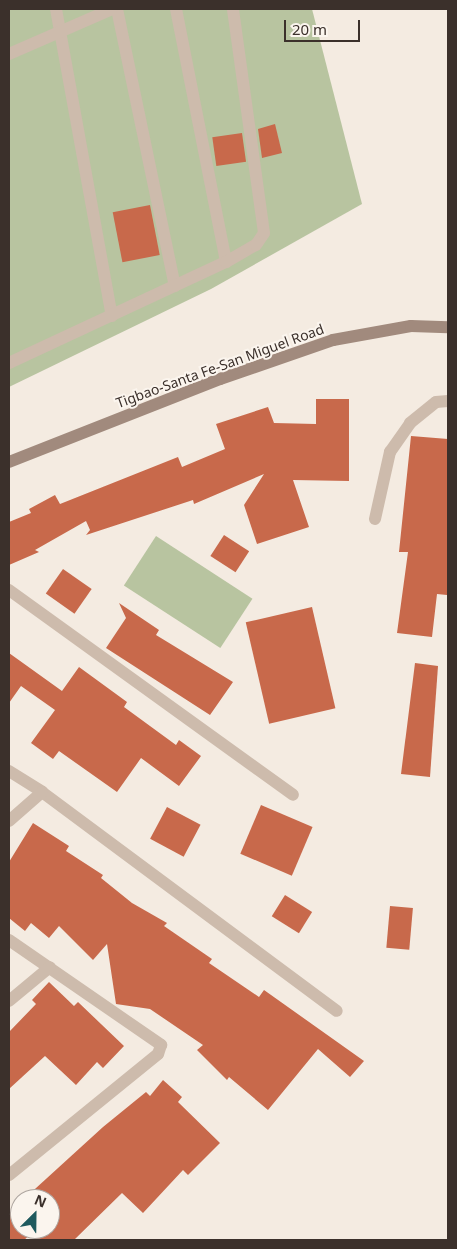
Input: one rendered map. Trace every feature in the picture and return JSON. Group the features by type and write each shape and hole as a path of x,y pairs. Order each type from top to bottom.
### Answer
{"main road":[{"name":"Tigbao-Santa Fe-San Miguel Road","path":"9,462 220,379 333,340 411,326 448,327"}],"street":[{"path":"56,9 112,316"},
{"path":"9,54 112,9"},
{"path":"117,9 174,286"},
{"path":"176,9 226,262"},
{"path":"9,363 226,262 256,245 264,233 232,9"},
{"path":"375,519 390,452 410,423 436,402 448,400"},
{"path":"9,590 293,796"},
{"path":"9,772 42,792 337,1011"},
{"path":"9,820 42,792"},
{"path":"9,940 157,1039 160,1050 9,1175"},
{"path":"9,1000 50,967"}],"green space":[{"path":"9,9 312,9 362,204 211,289 9,387"},
{"path":"156,536 252,599 220,648 124,585"}],"building":[{"path":"275,124 282,153 262,158 258,129"},
{"path":"242,133 246,162 216,166 212,137"},
{"path":"150,205 160,255 122,262 113,212"},
{"path":"316,399 349,399 349,481 293,480 309,527 257,544 244,505 264,474 194,504 193,500 86,535 90,530 86,521 35,550 39,552 9,565 9,522 31,513 29,509 55,495 60,504 178,457 182,467 225,449 216,424 268,407 274,423 316,424"},
{"path":"411,436 448,439 448,583 447,595 437,594 432,637 397,633 408,552 399,552"},
{"path":"224,535 249,551 236,572 210,556"},
{"path":"63,569 92,589 74,614 46,594"},
{"path":"119,603 159,630 156,635 233,682 210,715 106,648 126,618"},
{"path":"312,607 335,708 269,724 246,622"},
{"path":"9,653 62,691 79,667 127,702 124,707 176,745 179,740 201,756 179,786 141,758 117,792 59,751 53,759 31,743 55,710 21,686 9,703"},
{"path":"415,663 438,666 430,777 401,774"},
{"path":"261,805 313,827 292,876 240,854"},
{"path":"167,807 201,825 184,857 150,839"},
{"path":"33,823 69,846 66,851 103,875 101,878 132,903 167,923 164,926 212,959 209,963 259,997 264,990 364,1061 350,1077 318,1049 268,1110 229,1077 227,1080 197,1050 203,1045 150,1009 116,1004 107,944 93,960 59,926 49,938 31,923 25,931 9,918 9,862"},
{"path":"285,895 312,912 299,933 272,916"},
{"path":"390,906 413,908 409,950 386,948"},
{"path":"49,982 74,1006 78,1002 124,1046 103,1068 97,1062 76,1085 45,1056 9,1089 9,1032 36,1004 32,1000"},
{"path":"163,1080 182,1097 178,1102 220,1143 188,1175 183,1170 143,1213 122,1193 74,1240 38,1240 37,1239 60,1239 60,1189 35,1189 103,1127 146,1092 150,1096"},
{"path":"9,1214 10,1239 25,1239 24,1240 9,1240"}]}
